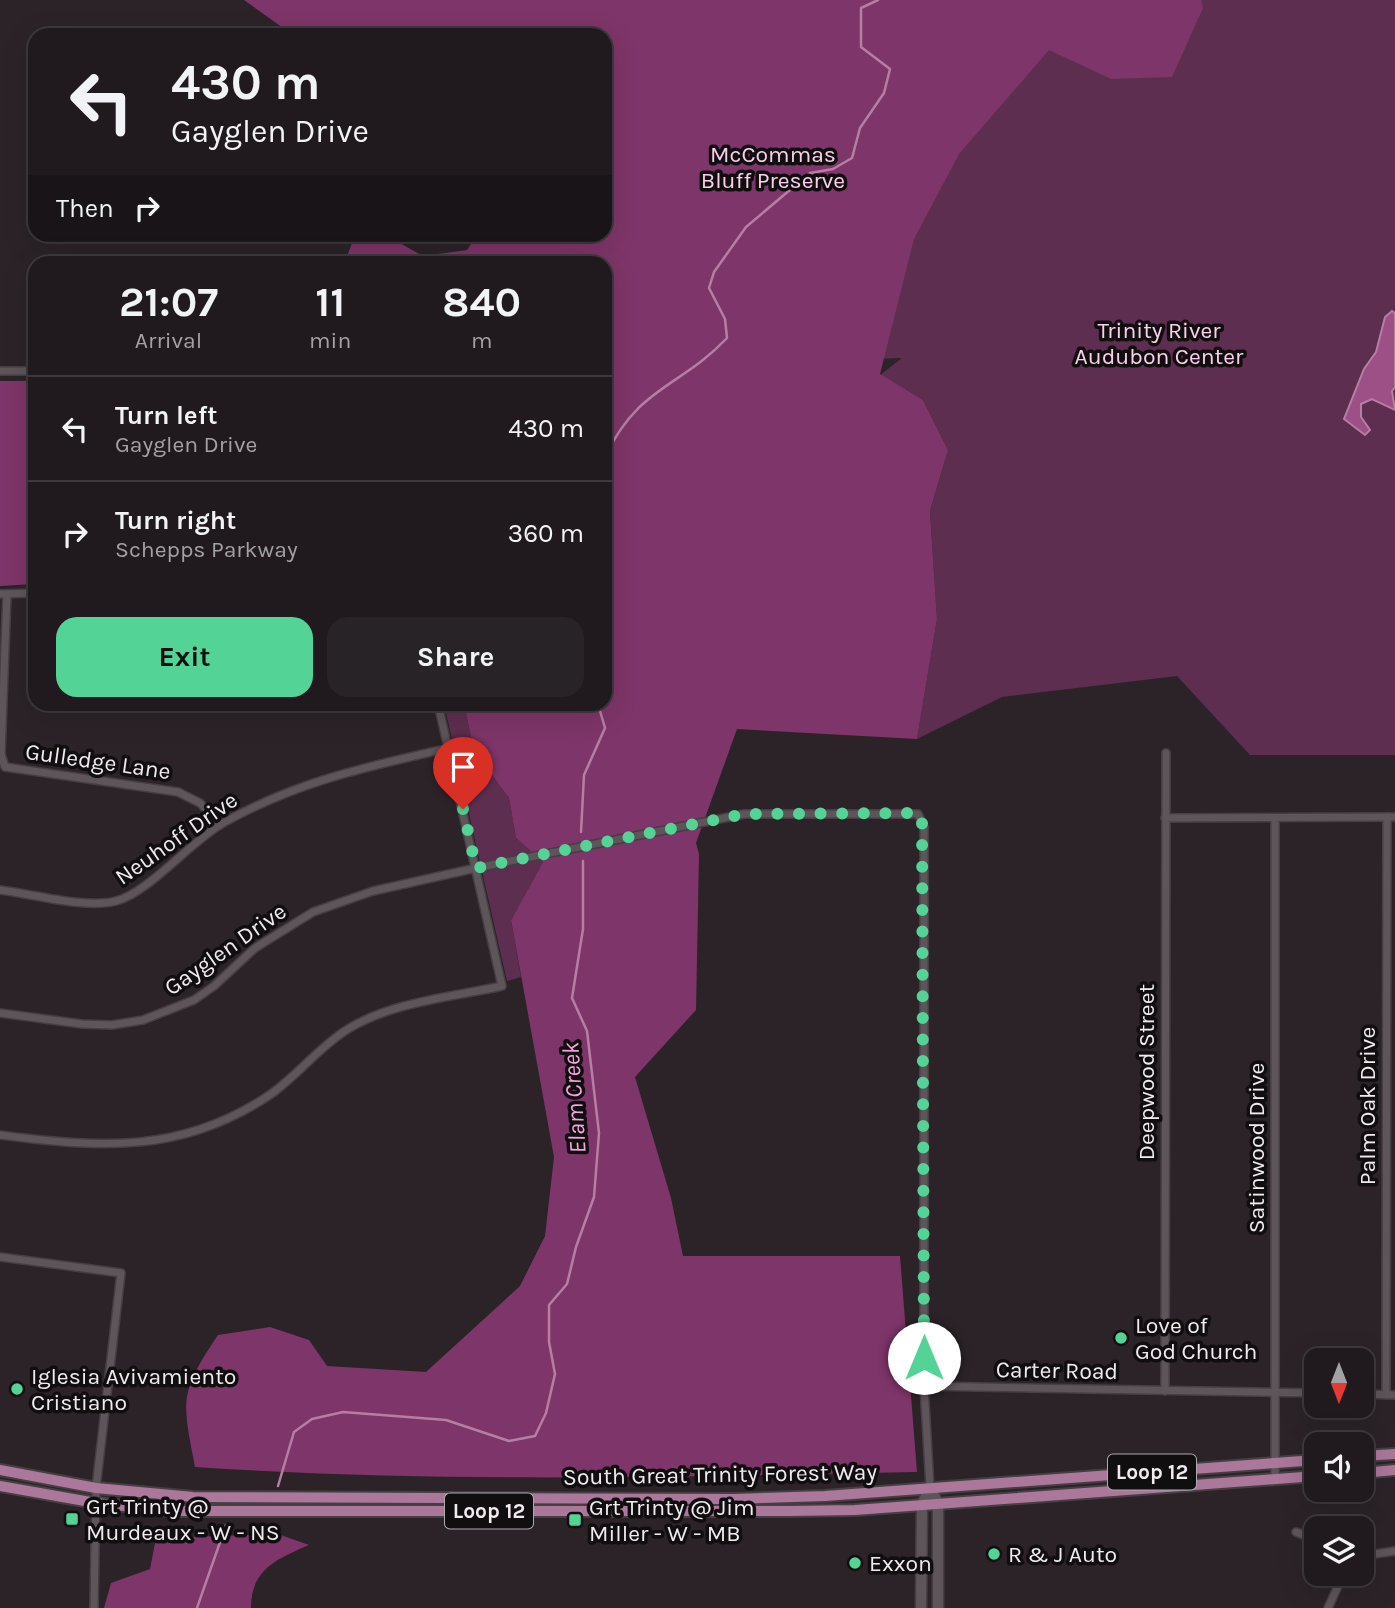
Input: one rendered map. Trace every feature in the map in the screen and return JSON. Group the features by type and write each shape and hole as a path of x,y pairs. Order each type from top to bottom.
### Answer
{"main road":[{"path":"1374,1455 1395,1454"},
{"name":"South Great Trinity Forest Way","path":"0,1470 96,1488 230,1498 734,1499 1304,1461"},
{"path":"1374,1472 1395,1470"},
{"name":"South Great Trinity Forest Way","path":"0,1486 96,1503 171,1511 790,1511 938,1504 1304,1477"},
{"path":"930,1487 938,1504 938,1608"},
{"path":"921,1608 922,1505 930,1487"}],"street":[{"path":"0,371 28,371"},
{"path":"3,594 28,593"},
{"name":"Gulledge Lane","path":"3,594 1,754 5,766 178,792 200,803 220,825"},
{"path":"0,1135 102,1146 176,1136 240,1112 292,1077 348,1029 370,1018 502,986 440,711"},
{"name":"Neuhoff Drive","path":"0,890 97,903 117,901 134,894 191,845 220,825 309,782 449,748"},
{"name":"Deepwood Street","path":"1165,1391 1166,753"},
{"name":"Gayglen Drive","path":"0,1013 82,1024 112,1025 173,1011 194,1000 255,948 313,912 373,891 476,868 744,814 911,813 922,818 924,1386"},
{"path":"1165,818 1391,817"},
{"name":"Palm Oak Drive","path":"1386,1395 1391,817"},
{"name":"Satinwood Drive","path":"1275,818 1275,1479"},
{"path":"0,1257 121,1273 96,1488 94,1608"},
{"path":"924,1386 930,1487"},
{"name":"Carter Road","path":"924,1386 1304,1392"},
{"path":"1374,1394 1395,1395"},
{"path":"1296,1532 1304,1535"},
{"path":"1374,1555 1395,1552"},
{"path":"1328,1608 1338,1586"}],"green space":[{"name":"McCommas Bluff Preserve","path":"244,0 1201,0 1203,8 1172,77 1111,79 1049,50 959,154 914,239 880,374 923,400 948,450 930,511 937,619 917,739 737,729 696,843 699,854 696,1010 635,1077 671,1198 683,1256 900,1256 917,1472 466,1477 195,1467 186,1411 187,1398 196,1371 218,1335 270,1327 309,1340 327,1366 426,1372 520,1286 545,1236 554,1157 511,920 543,862 516,838 509,798 474,751 465,711 612,711 612,256 423,256 467,250 472,242 612,242 612,28 283,28"},
{"name":"Trinity River Audubon Center","path":"252,0 1395,0 1395,755 1250,755 1177,676 1002,697 917,739 937,619 930,511 948,450 923,400 880,375 902,358 612,368 612,256 606,256 606,242 612,242 612,28 535,28"},
{"path":"352,242 398,242 423,256 347,256"},
{"path":"0,381 28,381 28,584 0,586"},
{"path":"446,711 465,711 474,751 509,798 516,838 543,862 511,920 521,977 507,981"},
{"path":"278,1534 309,1545 268,1567 256,1584 251,1608 104,1608 111,1583 150,1569 156,1538"}],"shaded area":[{"path":"1392,311 1395,313 1395,387 1392,391 1395,410 1372,399 1361,404 1361,417 1370,430 1365,435 1344,419 1364,369 1376,352 1385,317"}],"waterway":[{"name":"Elam Creek","path":"612,444 632,414 727,338 725,319 709,288 714,272 746,227 810,173 833,169 852,158 860,128 884,93 890,69 861,47 861,8 878,0"},
{"name":"Elam Creek","path":"581,832 584,775 605,728 600,711"},
{"name":"Elam Creek","path":"278,1486 294,1432 312,1419 343,1412 446,1420 509,1441 535,1436 546,1413 555,1374 549,1342 549,1305 567,1284 576,1247 594,1197 599,1133 587,1031 572,998 583,929 583,861"},
{"name":"Elam Creek","path":"197,1608 226,1525"}],"place":[{"name":"Love of God Church","path":"1121,1338"},
{"name":"Iglesia Avivamiento Cristiano","path":"17,1389"},
{"name":"Grt Trinty @ Murdeaux - W - NS","path":"72,1519"},
{"name":"Grt Trinty @ Jim Miller - W - MB","path":"575,1520"},
{"name":"R & J Auto","path":"994,1554"},
{"name":"Exxon","path":"855,1563"}],"route":[{"path":"463,809 476,868 712,818 744,814 911,813 922,818 924,1358"}]}
